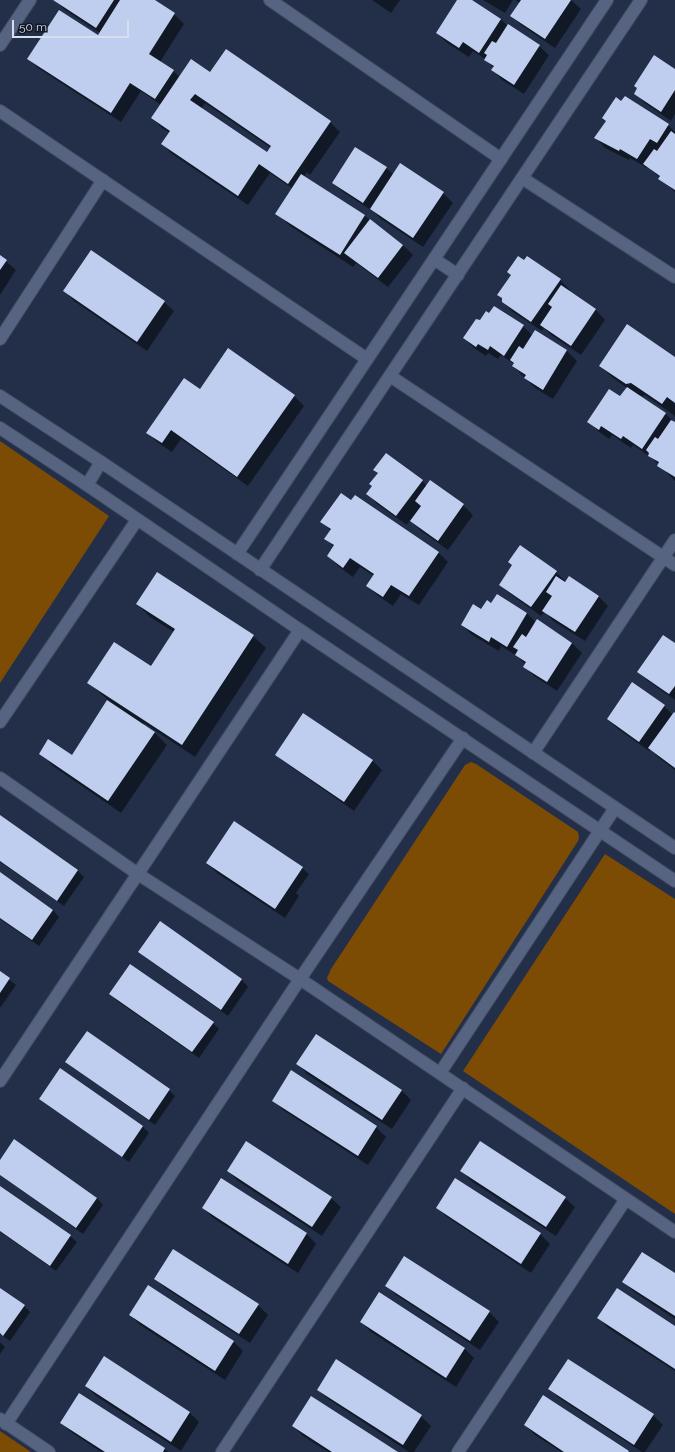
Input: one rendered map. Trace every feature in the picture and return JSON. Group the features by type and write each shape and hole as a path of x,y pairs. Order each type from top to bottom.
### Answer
{"street":[{"path":"0,45 30,0"},
{"path":"270,0 501,159"},
{"path":"237,554 607,0"},
{"path":"260,570 641,0"},
{"path":"0,111 366,359"},
{"path":"522,178 675,277"},
{"path":"0,339 103,180"},
{"path":"434,259 458,275"},
{"path":"390,376 675,565"},
{"path":"0,396 101,462 675,848"},
{"path":"0,428 675,880"},
{"path":"87,485 101,462"},
{"path":"0,722 137,520"},
{"path":"533,753 675,540"},
{"path":"0,1081 300,630"},
{"path":"49,1452 3,1421 463,738"},
{"path":"0,778 138,874 300,979 675,1232"},
{"path":"440,1073 615,808"},
{"path":"222,1452 463,1088"},
{"path":"458,1452 626,1199"}],"shaded area":[{"path":"0,441 109,516 0,683"},
{"path":"471,762 578,832 579,838 441,1054 328,981 327,978 331,969 465,765"},
{"path":"605,854 675,899 675,1214 463,1071"},
{"path":"0,1431 31,1452 0,1452"}],"building":[{"path":"53,0 114,0 96,28"},
{"path":"120,0 155,0 175,13 149,54 174,70 155,99 130,83 111,113 27,59 59,10 98,35"},
{"path":"457,0 472,0 501,19 479,53 463,42 459,48 436,33"},
{"path":"521,0 571,0 545,39 510,16"},
{"path":"508,24 540,45 514,85 491,70 494,66 484,60 487,55 484,53 492,41 496,43"},
{"path":"226,49 331,121 288,184 259,164 238,196 161,144 170,131 151,118 191,59 210,72","holes":["195,94 271,146 267,152 190,100"]},
{"path":"654,55 675,69 675,90 661,112 634,94 637,88 634,86"},
{"path":"625,96 669,124 657,143 650,139 637,159 620,149 619,151 594,138 606,121 602,118 616,97 621,101"},
{"path":"671,131 675,134 675,190 658,179 660,176 643,164 654,149 657,151"},
{"path":"355,147 387,167 363,203 332,183"},
{"path":"400,163 444,192 413,238 370,209"},
{"path":"301,174 365,215 340,255 275,214"},
{"path":"370,219 403,245 378,278 344,253"},
{"path":"91,250 165,301 137,342 63,291"},
{"path":"0,255 7,260 0,270"},
{"path":"518,256 524,260 527,256 561,279 531,322 502,302 502,298 497,295 511,275 507,272"},
{"path":"561,285 596,309 571,346 540,325 552,307 548,304"},
{"path":"494,306 524,325 504,356 490,346 488,350 478,344 476,347 463,338 476,319 480,320 486,311 489,313"},
{"path":"627,324 675,357 675,403 667,397 662,404 631,383 626,384 599,366"},
{"path":"535,330 567,350 543,390 524,378 526,375 512,366 514,363 510,360 519,346 523,349"},
{"path":"228,348 295,395 237,477 171,430 162,443 146,433 184,378 200,389"},
{"path":"627,387 666,413 642,449 623,436 621,439 601,426 599,430 587,422 609,389 620,396"},
{"path":"671,420 675,422 675,477 657,466 659,462 648,456 649,453 646,450 655,437 658,439"},
{"path":"386,453 423,480 396,516 366,494 372,486 369,484 378,473 373,470"},
{"path":"430,480 464,504 438,541 410,521 421,506 415,501"},
{"path":"341,493 351,500 355,495 439,552 409,596 391,585 383,597 366,586 374,574 350,558 343,568 327,556 334,545 324,539 331,529 320,522"},
{"path":"520,545 557,571 531,607 499,585 512,565 508,562"},
{"path":"157,572 254,635 182,745 87,683 114,642 151,666 175,629 136,604"},
{"path":"556,576 565,582 569,576 599,596 575,632 542,611 552,596 546,592"},
{"path":"497,594 527,613 507,647 491,637 489,642 461,625 473,604 481,609 487,600 491,603"},
{"path":"537,619 572,643 547,682 523,667 526,662 515,655 518,650 513,647 522,634 526,637"},
{"path":"663,635 675,643 675,686 669,694 637,672"},
{"path":"632,682 665,705 639,742 607,719"},
{"path":"107,700 155,732 108,801 39,754 48,739 72,755"},
{"path":"674,712 675,713 675,768 648,748"},
{"path":"303,713 373,760 344,802 275,755"},
{"path":"0,815 78,870 57,901 0,861"},
{"path":"234,821 303,867 275,909 206,863"},
{"path":"0,872 53,910 32,940 0,918"},
{"path":"160,921 242,979 221,1010 138,952"},
{"path":"130,964 214,1022 192,1052 109,994"},
{"path":"0,971 10,978 0,993"},
{"path":"87,1031 170,1089 149,1120 65,1062"},
{"path":"316,1034 402,1090 382,1120 296,1064"},
{"path":"60,1068 143,1126 122,1157 39,1099"},
{"path":"291,1070 377,1126 358,1156 272,1101"},
{"path":"14,1139 97,1198 76,1228 0,1175 0,1160"},
{"path":"246,1141 332,1197 312,1227 227,1171"},
{"path":"480,1141 566,1197 546,1227 460,1171"},
{"path":"221,1178 307,1233 288,1264 202,1208"},
{"path":"455,1178 541,1233 521,1264 436,1208"},
{"path":"0,1186 71,1235 50,1266 0,1231"},
{"path":"173,1249 259,1304 239,1334 154,1279"},
{"path":"642,1252 675,1273 675,1316 622,1282"},
{"path":"404,1256 490,1311 470,1341 385,1286"},
{"path":"148,1285 234,1341 215,1371 129,1315"},
{"path":"0,1288 25,1305 3,1336 0,1333"},
{"path":"617,1288 675,1326 675,1369 597,1318"},
{"path":"379,1292 465,1348 446,1378 360,1322"},
{"path":"104,1356 190,1412 171,1442 85,1386"},
{"path":"336,1359 422,1415 403,1445 317,1390"},
{"path":"568,1359 654,1414 634,1445 548,1389"},
{"path":"79,1393 165,1448 163,1452 105,1452 60,1423"},
{"path":"543,1395 629,1451 564,1452 524,1425"},
{"path":"311,1396 398,1452 332,1452 292,1426"}]}
